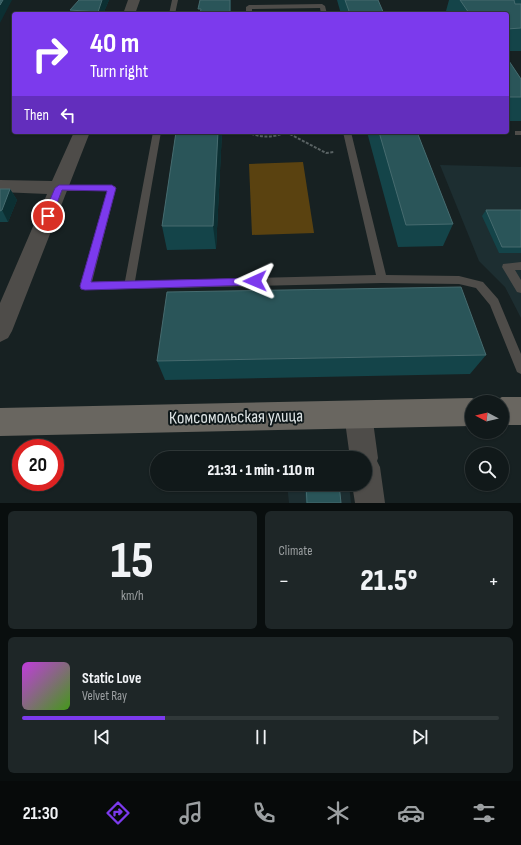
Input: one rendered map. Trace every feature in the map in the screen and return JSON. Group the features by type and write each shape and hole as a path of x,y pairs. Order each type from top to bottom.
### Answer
{"street":[{"path":"130,12 134,0"},
{"path":"0,331 81,134"},
{"path":"0,186 59,188"},
{"path":"509,411 521,411"},
{"name":"Комсомольская улица","path":"0,422 465,412"},
{"path":"358,414 363,451"},
{"path":"368,491 370,503"}],"lane":[{"path":"172,12 175,0"},
{"path":"320,0 324,12"},
{"path":"249,12 249,7 322,6"},
{"path":"129,285 157,134"},
{"path":"348,134 382,279"},
{"path":"59,188 112,188 85,286 382,279 459,280 479,285 494,302 521,368"},
{"path":"521,266 507,267 521,289"}],"path":[{"path":"250,134 265,138 277,137 283,134"},
{"path":"291,134 326,153 352,152"}],"shaded area":[{"path":"303,162 314,233 252,235 249,164"},
{"path":"440,165 521,167 521,318 505,287 479,261"},
{"path":"288,491 350,491 351,503 289,503"}],"building":[{"path":"79,0 102,0 98,12 70,10"},
{"path":"200,0 230,0 230,12 200,12 201,9 198,9"},
{"path":"345,0 378,0 383,12 349,12"},
{"path":"460,0 514,0 515,4 521,4 521,28 509,29 509,12 468,12"},
{"path":"509,61 521,79 521,97 509,97"},
{"path":"176,134 218,134 213,226 162,226"},
{"path":"380,134 418,134 453,224 406,225"},
{"path":"0,189 10,189 2,210 0,211"},
{"path":"486,210 521,210 521,247 502,247"},
{"path":"461,287 486,355 157,361 167,292"},
{"path":"306,491 340,491 341,503 307,503"}],"route":[{"path":"48,216 59,188 112,188 85,286 255,281"}]}
